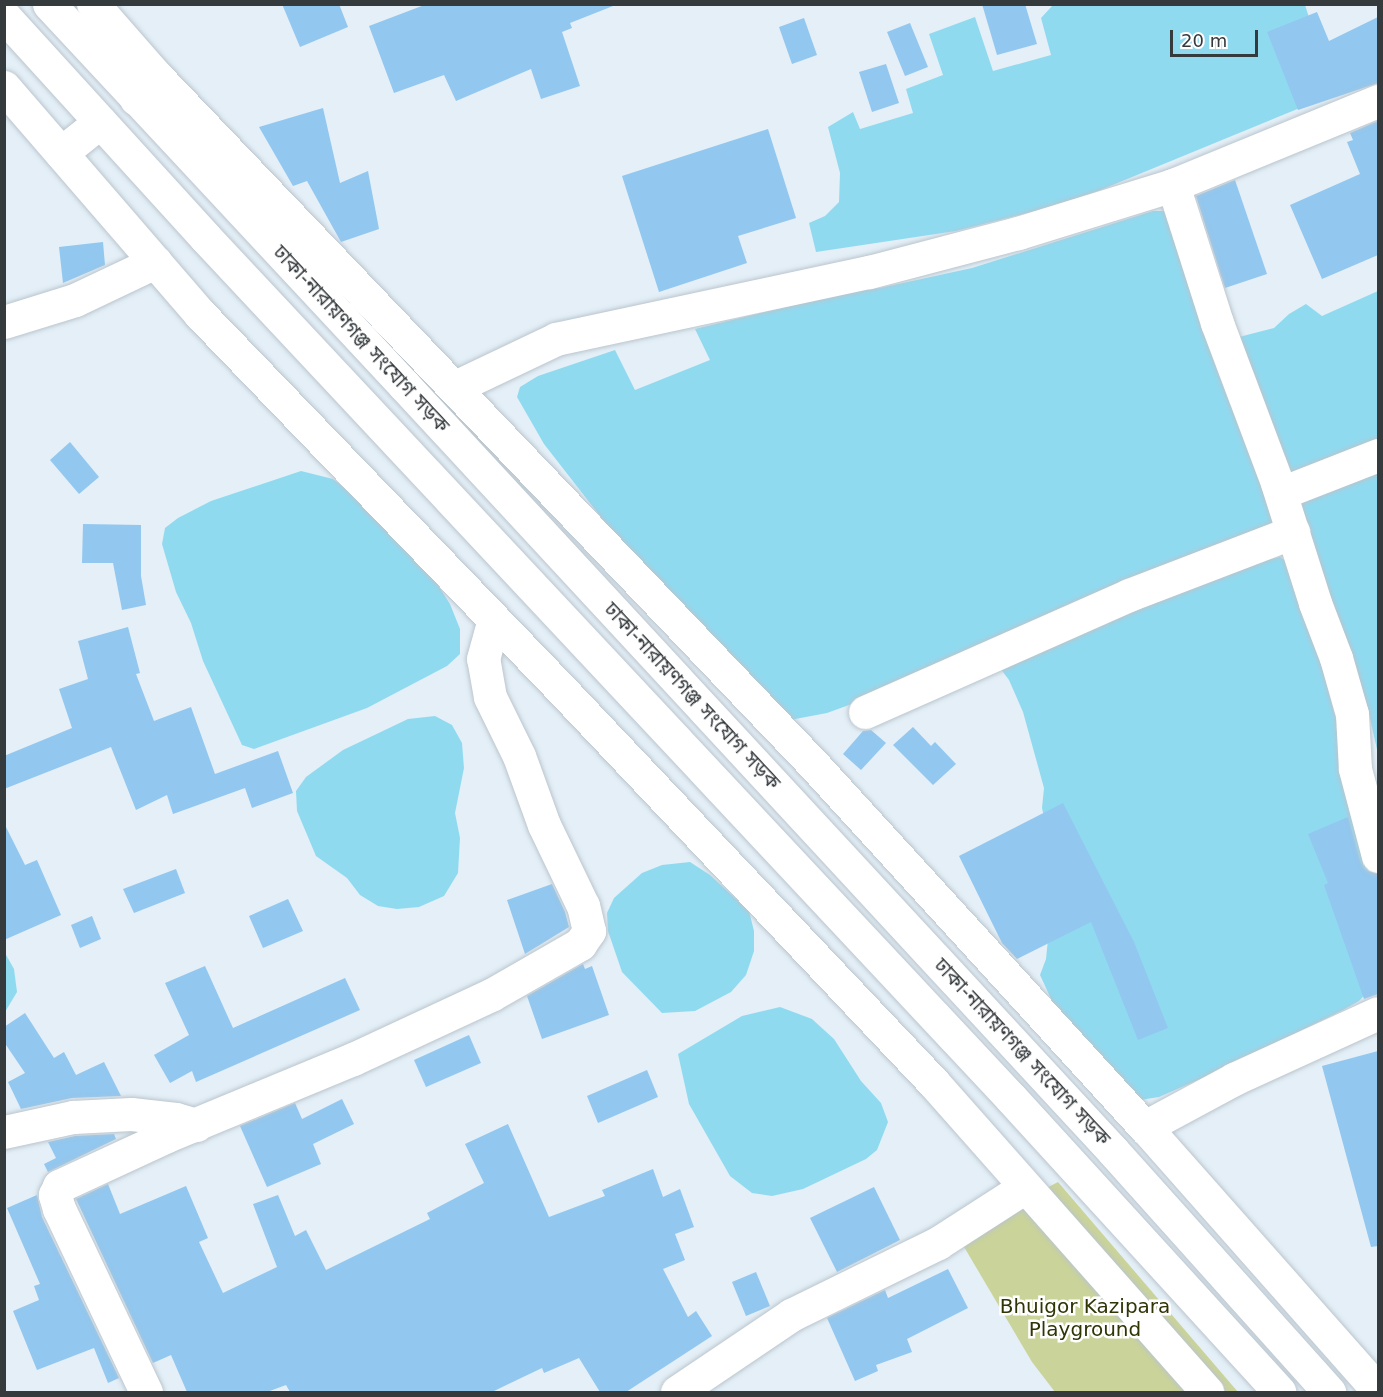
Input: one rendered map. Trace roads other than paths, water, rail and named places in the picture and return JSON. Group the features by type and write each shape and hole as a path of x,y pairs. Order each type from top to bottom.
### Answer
{"street":[{"name":"ঢাকা-নারায়ণগঞ্জ সংযোগ সড়ক","path":"48,4 147,88 1113,1151 1329,1392"},
{"path":"93,4 147,88 455,387 814,765 1145,1127 1378,1390"},
{"name":"ঢাকা-নারায়ণগঞ্জ সংযোগ সড়ক","path":"10,22 100,122 883,960 1279,1392"},
{"path":"4,87 200,314 494,620 924,1074 1207,1392"},
{"path":"455,387 556,339 880,269 1018,233 1173,185 1378,101"},
{"path":"62,153 100,122"},
{"path":"1173,185 1217,322 1281,493 1315,603 1336,658 1352,714 1355,769 1378,856"},
{"path":"4,322 75,300 155,262"},
{"path":"1281,493 1378,455"},
{"path":"865,712 1108,603 1293,531"},
{"path":"146,1392 55,1195 59,1185 352,1059 491,995 580,944 589,930 583,906 544,825 519,756 490,697 483,659 494,620"},
{"path":"1145,1127 1234,1079 1378,1013"},
{"path":"4,1132 73,1117 131,1114 196,1125"},
{"path":"676,1392 791,1315 938,1243 1025,1187"}],"water":[{"path":"1053,5 1305,5 1334,94 1098,191 1051,207 956,231 816,252 809,223 825,216 839,202 840,173 828,127 853,112 860,129 913,113 906,89 943,75 929,34 975,17 993,71 1051,55 1041,18"},
{"path":"1153,211 1164,211 1275,521 1263,531 871,697 827,713 790,720 632,557 544,444 517,397 520,387 538,376 615,350 635,390 710,360 695,329 847,292 880,288 972,268"},
{"path":"1378,291 1378,450 1285,480 1239,337 1274,328 1289,314 1306,304 1322,316"},
{"path":"1378,465 1378,754 1367,705 1345,649 1295,496"},
{"path":"301,471 333,479 371,509 427,568 450,604 460,629 460,654 447,666 367,708 254,749 242,745 203,661 191,623 176,592 162,544 165,528 178,518 211,501"},
{"path":"1280,557 1287,562 1320,660 1336,719 1361,832 1368,872 1372,987 1359,1001 1343,1010 1207,1076 1159,1097 1140,1100 1052,1001 1040,975 1046,959 1048,939 1045,821 1042,808 1044,788 1023,712 1009,680 997,664 1266,560"},
{"path":"435,716 452,725 462,743 464,768 455,813 460,838 458,873 444,896 419,907 397,909 378,906 360,895 347,878 316,856 297,811 296,791 306,777 343,750 408,719"},
{"path":"690,862 710,875 749,911 754,931 754,951 746,975 731,992 695,1011 662,1013 622,972 608,931 607,913 614,898 642,873 662,865"},
{"path":"5,953 14,969 17,992 5,1012"},
{"path":"780,1007 812,1019 834,1039 861,1081 881,1103 888,1122 877,1150 866,1159 803,1189 772,1196 752,1193 730,1176 689,1104 678,1054 742,1016"}],"park label":[{"name":"Bhuigor Kazipara Playground","path":"1085,1318"}]}
